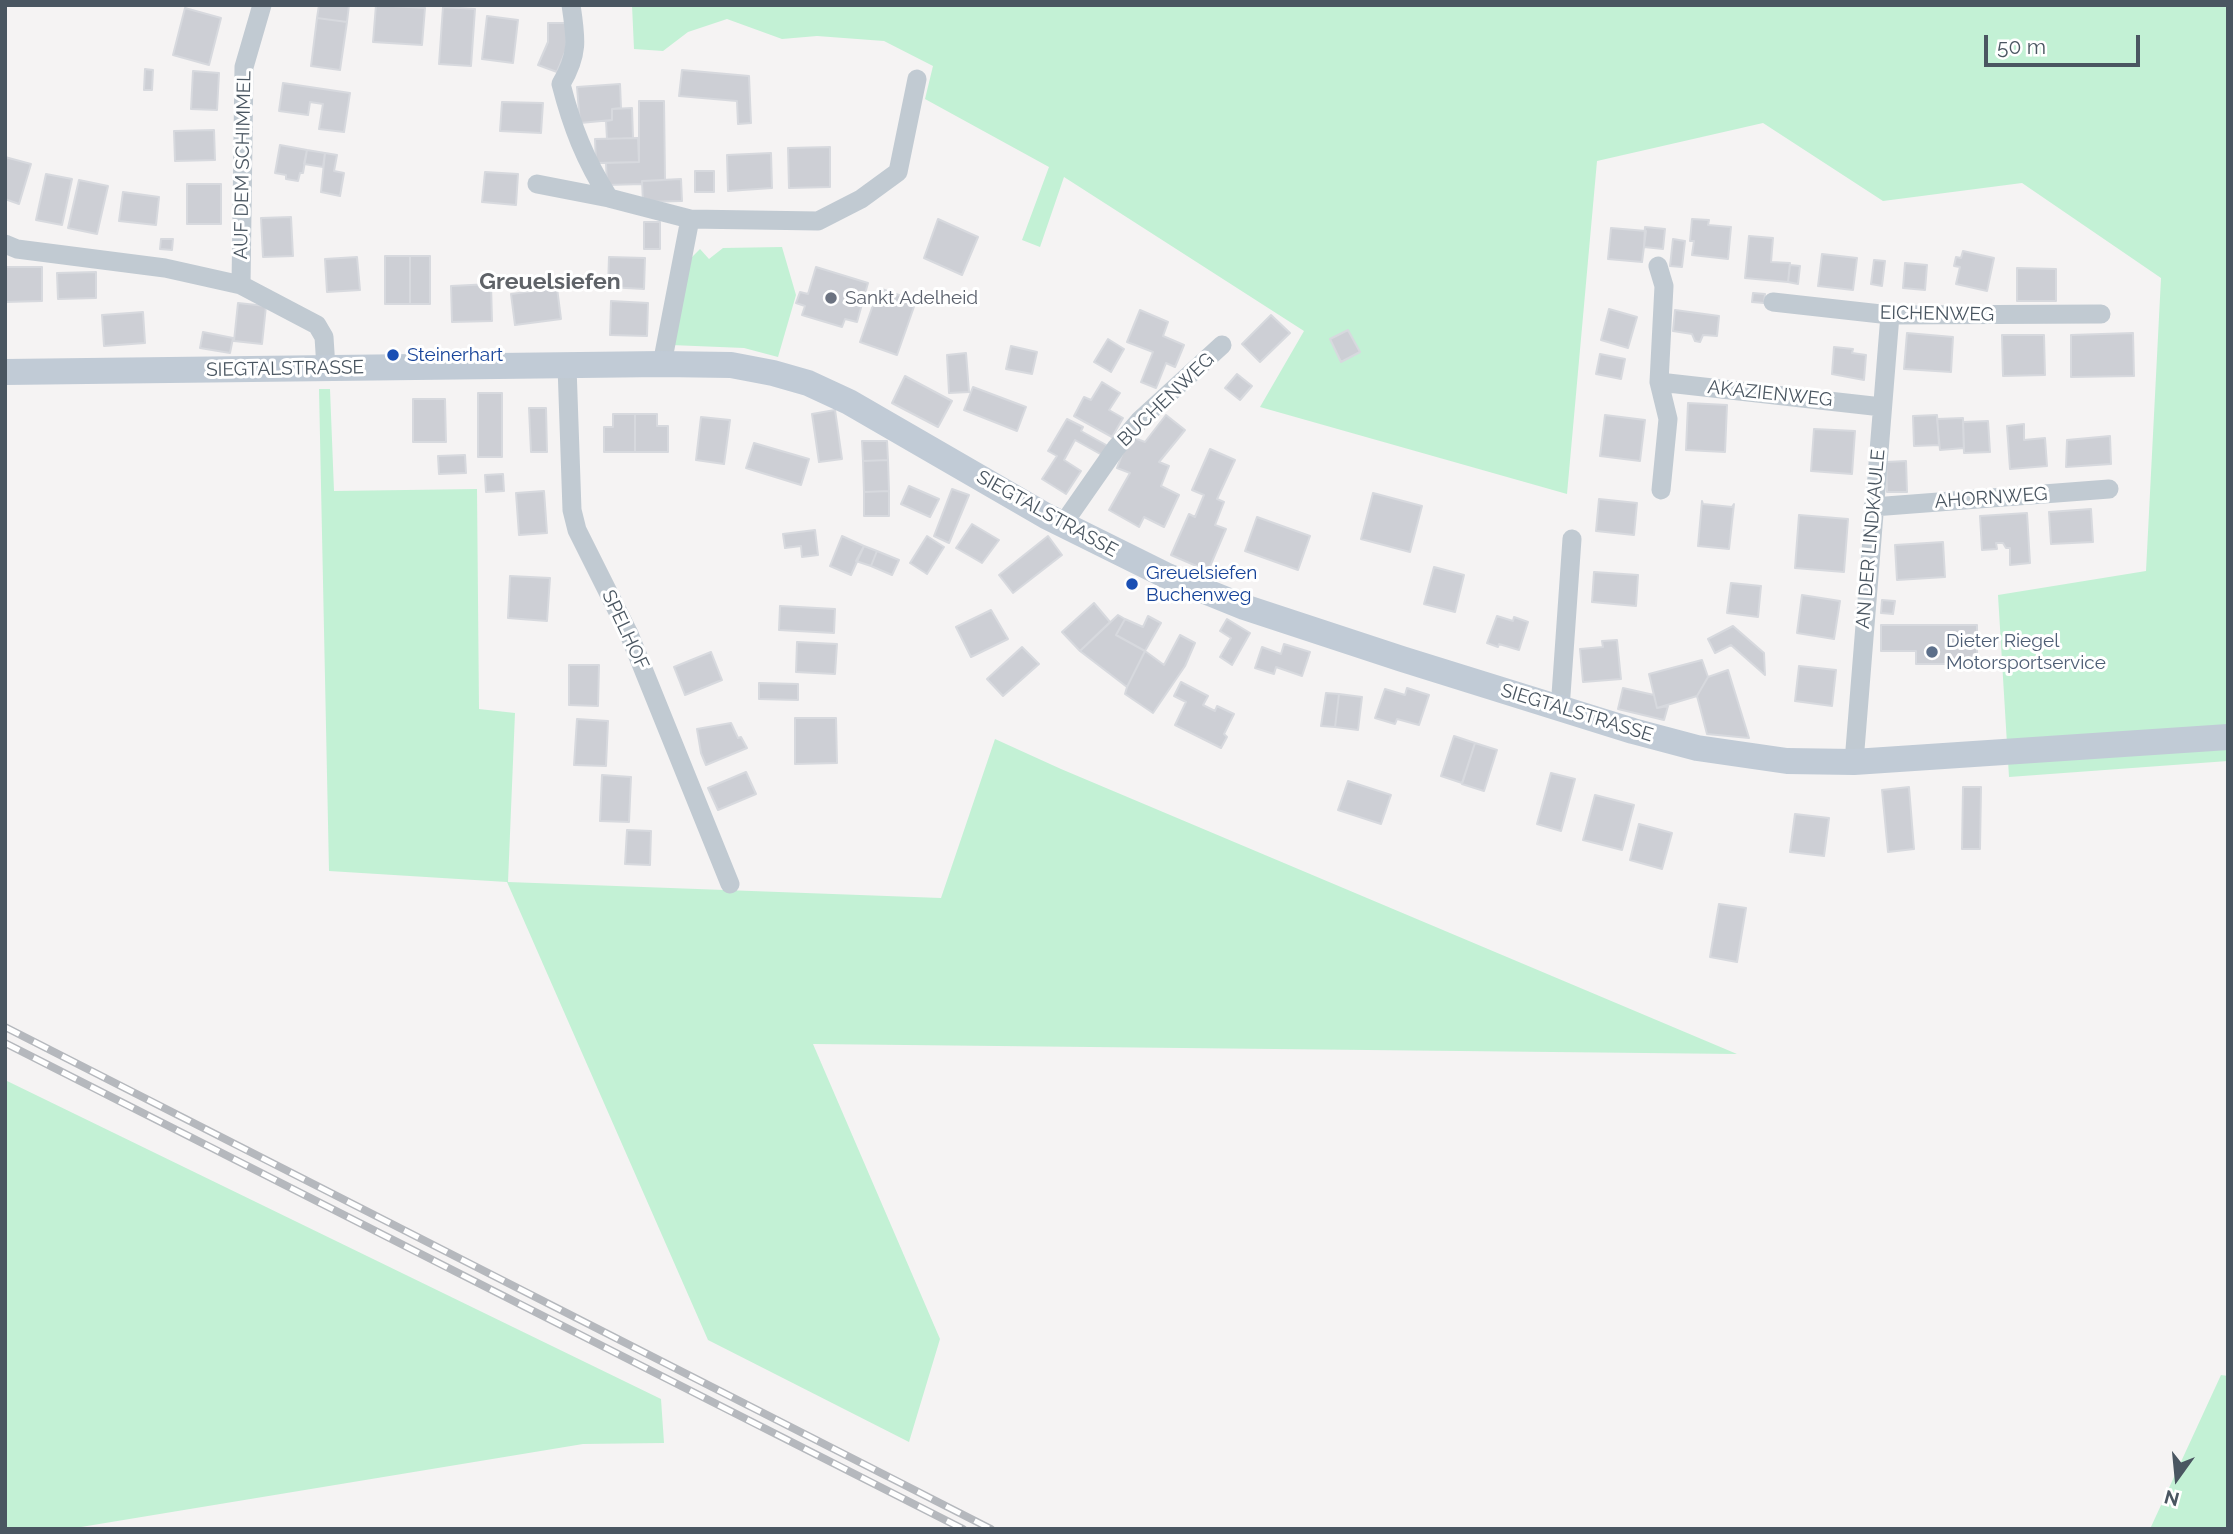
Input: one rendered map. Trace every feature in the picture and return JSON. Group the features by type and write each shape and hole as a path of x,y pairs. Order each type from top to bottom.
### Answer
{"main road":[{"name":"SIEGTALSTRASSE","path":"5,372 731,365 808,383 849,402 1063,524 1165,575 1244,607 1560,709 1697,748 1787,761 1854,762 2228,737"}],"street":[{"name":"AUF DEM SCHIMMEL","path":"241,285 244,66 262,5"},
{"path":"571,5 576,37 572,65 561,84 572,125 590,168 609,198"},
{"path":"537,184 609,198 690,219 818,221 861,199 898,172 917,79"},
{"path":"662,364 690,219"},
{"path":"5,244 17,249 165,268 241,285 317,326 324,337 327,368"},
{"path":"1658,267 1664,286 1658,382 1668,419 1661,490"},
{"name":"EICHENWEG","path":"1773,302 1890,315 2101,314"},
{"name":"AN DER LINDKAULE","path":"1854,762 1890,315"},
{"name":"BUCHENWEG","path":"1063,524 1132,429 1222,345"},
{"name":"SPELHOF","path":"567,366 572,510 577,530 629,634 730,884"},
{"name":"AKAZIENWEG","path":"1658,382 1882,407"},
{"name":"AHORNWEG","path":"1873,507 2109,489"},
{"path":"1560,709 1572,539"}],"green space":[{"path":"632,5 2228,5 2228,761 2009,777 1998,595 2146,571 2161,278 2022,183 1883,201 1763,123 1597,161 1567,494 1260,407 1304,331 1064,177 1040,247 1022,240 1049,167 925,99 933,66 884,41 817,36 782,39 727,19 688,32 663,51 634,49"},
{"path":"782,247 796,295 778,357 744,348 671,345 685,264 700,249 709,259 723,248"},
{"path":"319,389 330,389 334,491 477,489 479,709 515,713 508,882 941,898 995,739 1737,1054 813,1044 940,1339 909,1442 708,1340 507,882 329,871"},
{"path":"5,1080 661,1399 664,1443 583,1444 69,1529 5,1529"},
{"path":"2221,1375 2228,1376 2228,1529 2150,1529"}],"building":[{"path":"319,5 349,5 347,22 317,18"},
{"path":"376,5 425,8 422,45 373,42"},
{"path":"443,7 475,9 471,66 439,64"},
{"path":"185,8 221,18 209,65 173,55"},
{"path":"487,16 518,20 513,63 482,59"},
{"path":"317,18 347,22 340,70 311,66"},
{"path":"548,23 566,23 566,50 557,72 538,65 548,42"},
{"path":"145,69 153,70 152,90 144,90"},
{"path":"682,70 749,76 751,123 738,124 737,101 679,96"},
{"path":"193,71 219,73 217,110 191,109"},
{"path":"283,83 350,93 344,132 319,129 323,104 310,102 308,115 279,111"},
{"path":"620,84 621,108 612,109 612,120 580,123 577,87"},
{"path":"639,101 664,101 665,180 607,185 606,163 639,162"},
{"path":"502,102 543,103 541,133 500,131"},
{"path":"632,108 633,138 607,139 606,121 612,120 612,109"},
{"path":"214,130 215,160 175,161 174,131"},
{"path":"638,138 639,162 596,163 595,139"},
{"path":"280,145 307,150 303,173 300,173 298,181 275,173"},
{"path":"830,147 830,187 789,188 788,148"},
{"path":"307,150 325,153 323,167 304,164"},
{"path":"325,153 337,155 334,171 344,173 340,196 321,192"},
{"path":"771,153 772,188 728,191 727,155"},
{"path":"5,157 31,164 19,204 5,199"},
{"path":"695,171 714,171 714,192 695,192"},
{"path":"485,172 518,174 516,205 482,202"},
{"path":"46,174 72,179 62,225 36,220"},
{"path":"681,179 682,201 643,202 642,181"},
{"path":"79,180 108,186 97,234 68,228"},
{"path":"187,184 221,184 221,224 187,224"},
{"path":"123,192 159,197 156,225 119,221"},
{"path":"291,217 293,256 263,257 261,218"},
{"path":"938,219 978,237 962,275 924,258"},
{"path":"1692,219 1709,220 1708,225 1731,227 1728,259 1692,255"},
{"path":"644,222 660,222 660,249 644,249"},
{"path":"1645,227 1665,229 1663,249 1644,247"},
{"path":"1611,228 1646,231 1642,262 1608,259"},
{"path":"1749,236 1773,238 1771,262 1790,263 1788,282 1745,278"},
{"path":"161,239 173,239 172,250 160,249"},
{"path":"1673,239 1685,241 1682,267 1670,266"},
{"path":"1963,251 1994,258 1987,291 1956,284 1960,267 1954,266 1956,257 1961,258"},
{"path":"1822,254 1857,258 1853,290 1818,286"},
{"path":"385,256 410,256 410,304 385,304"},
{"path":"410,256 430,256 430,304 410,304"},
{"path":"357,257 360,290 327,292 325,259"},
{"path":"609,257 645,258 644,289 608,287"},
{"path":"1874,260 1885,261 1882,286 1871,284"},
{"path":"1905,263 1927,265 1925,290 1903,288"},
{"path":"1790,265 1800,266 1798,284 1788,282"},
{"path":"5,267 42,267 42,301 5,302"},
{"name":"Sankt Adelheid","path":"816,267 868,283 857,322 845,319 842,327 802,315 805,306 796,303 800,292 808,294"},
{"path":"2017,268 2056,269 2056,301 2017,301"},
{"path":"96,272 96,298 58,299 57,273"},
{"path":"491,284 492,321 452,322 451,286"},
{"path":"557,288 561,319 515,325 511,294"},
{"path":"879,288 916,301 897,355 860,342"},
{"path":"1753,293 1765,294 1764,303 1752,302"},
{"path":"611,301 648,303 647,336 610,335"},
{"path":"238,303 266,306 262,344 234,341"},
{"path":"1609,309 1637,317 1628,348 1601,340"},
{"path":"1140,310 1168,322 1163,336 1184,345 1175,367 1166,363 1156,388 1141,382 1153,352 1127,342"},
{"path":"1675,310 1719,316 1717,336 1703,335 1700,342 1695,341 1692,334 1673,331"},
{"path":"143,312 145,343 104,346 102,315"},
{"path":"1271,315 1290,333 1260,362 1242,344"},
{"path":"1348,330 1360,352 1341,362 1330,339"},
{"path":"203,332 233,338 230,353 200,348"},
{"path":"1907,333 1953,337 1951,372 1904,369"},
{"path":"2133,333 2134,376 2071,377 2071,335"},
{"path":"2002,335 2044,335 2045,375 2003,376"},
{"path":"1108,339 1124,349 1111,372 1094,362"},
{"path":"1011,346 1037,352 1032,374 1006,369"},
{"path":"1834,347 1853,349 1852,353 1866,355 1864,380 1832,374"},
{"path":"966,353 969,392 949,393 947,355"},
{"path":"1600,354 1625,359 1621,379 1596,374"},
{"path":"1237,374 1252,386 1240,400 1225,388"},
{"path":"905,376 952,401 938,427 892,403"},
{"path":"1102,382 1120,393 1109,410 1123,418 1112,437 1074,416 1084,397 1091,400"},
{"path":"973,387 1026,407 1017,431 964,410"},
{"path":"478,393 502,393 502,457 478,457"},
{"path":"413,399 445,399 446,442 413,442"},
{"path":"1688,403 1727,405 1725,452 1686,450"},
{"path":"529,408 546,408 547,452 531,452"},
{"path":"835,410 842,459 819,462 812,414"},
{"path":"613,414 635,414 635,452 604,452 604,427 613,427"},
{"path":"635,414 657,414 657,426 668,426 668,452 635,452"},
{"path":"1166,415 1185,430 1159,462 1169,466 1161,486 1179,495 1164,527 1144,517 1139,527 1109,510 1130,473 1117,468 1129,436 1145,442"},
{"path":"1605,415 1645,420 1640,461 1600,456"},
{"path":"1937,415 1939,445 1914,446 1913,416"},
{"path":"701,417 730,420 724,464 696,460"},
{"path":"1963,418 1964,448 1940,450 1937,419"},
{"path":"1067,419 1083,427 1081,431 1108,446 1102,455 1075,440 1064,460 1081,471 1066,494 1042,479 1057,456 1048,451"},
{"path":"1988,421 1990,452 1964,453 1963,422"},
{"path":"2024,424 2024,440 2045,438 2047,466 2010,469 2007,426"},
{"path":"1814,429 1855,431 1852,474 1811,471"},
{"path":"2110,436 2111,464 2066,467 2067,440"},
{"path":"862,441 887,441 888,460 863,461"},
{"path":"754,443 809,459 801,485 746,468"},
{"path":"1210,449 1235,460 1217,499 1224,502 1215,525 1226,529 1208,571 1171,555 1189,514 1195,517 1204,495 1192,490"},
{"path":"465,455 466,473 439,474 438,456"},
{"path":"888,460 889,491 864,492 863,461"},
{"path":"1906,461 1907,492 1887,492 1886,462"},
{"path":"503,474 504,491 486,492 485,475"},
{"path":"909,486 939,499 930,517 901,504"},
{"path":"952,489 969,495 949,543 934,536"},
{"path":"544,491 547,533 519,535 516,493"},
{"path":"889,491 889,516 864,516 864,492"},
{"path":"1373,493 1422,506 1410,552 1361,539"},
{"path":"1599,499 1637,503 1634,535 1596,531"},
{"path":"1702,501 1703,504 1732,507 1734,504 1729,549 1698,546"},
{"path":"2091,509 2093,542 2051,544 2049,512"},
{"path":"2027,513 2030,563 2010,565 2010,548 2006,548 2003,543 1996,543 1997,549 1982,550 1980,516"},
{"path":"1799,515 1848,519 1844,572 1795,568"},
{"path":"1257,517 1310,536 1298,570 1245,551"},
{"path":"972,524 999,540 982,563 956,548"},
{"path":"815,530 818,555 802,557 801,546 785,548 783,534"},
{"path":"842,536 864,546 851,575 830,566"},
{"path":"927,536 944,547 927,574 910,563"},
{"path":"1048,536 1062,555 1013,593 999,575"},
{"path":"1943,542 1945,577 1897,580 1895,545"},
{"path":"864,546 877,551 871,566 856,561"},
{"path":"877,551 899,560 892,575 871,566"},
{"path":"1434,567 1464,575 1455,612 1424,604"},
{"path":"1594,572 1638,575 1636,606 1592,602"},
{"path":"510,576 550,578 547,621 508,618"},
{"path":"1731,583 1761,586 1758,617 1727,613"},
{"path":"1802,595 1840,601 1834,639 1797,633"},
{"path":"1882,600 1895,601 1893,614 1881,613"},
{"path":"1094,603 1110,622 1080,651 1062,632"},
{"path":"780,606 835,609 834,633 779,630"},
{"path":"991,610 1008,639 971,657 956,627"},
{"path":"1118,615 1125,619 1116,635 1145,651 1127,687 1080,651"},
{"path":"1148,616 1161,623 1145,651 1116,635 1125,619 1143,627"},
{"path":"1497,616 1513,621 1514,617 1528,622 1519,650 1487,643"},
{"path":"1227,619 1250,633 1232,665 1220,657 1231,638 1220,631"},
{"path":"1881,625 1977,625 1977,664 1916,664 1916,651 1881,651"},
{"path":"1733,626 1764,653 1765,675 1731,645 1715,653 1708,639"},
{"path":"1180,635 1195,643 1185,666 1153,713 1125,694 1127,687 1145,651 1164,665"},
{"path":"1617,640 1621,679 1583,682 1580,649 1603,647 1602,641"},
{"path":"797,642 837,644 835,674 796,672"},
{"path":"1284,644 1310,652 1302,676 1276,667 1274,674 1255,668 1262,647 1281,654"},
{"path":"1022,647 1039,664 1003,696 987,679"},
{"path":"711,652 722,680 685,695 674,667"},
{"path":"1702,660 1708,677 1697,696 1657,708 1649,674"},
{"path":"569,665 599,665 598,706 569,705"},
{"path":"1799,666 1836,670 1832,706 1795,701"},
{"path":"1728,670 1749,738 1707,734 1697,696 1708,677"},
{"path":"1181,682 1208,696 1203,705 1215,711 1217,706 1234,714 1224,734 1227,737 1221,748 1175,725 1186,702 1174,696"},
{"path":"759,683 798,684 798,700 759,699"},
{"path":"1407,688 1429,695 1419,725 1397,719 1395,724 1375,718 1385,689 1405,695"},
{"path":"1623,688 1654,695 1657,708 1668,706 1664,720 1618,709"},
{"path":"1326,693 1339,694 1335,727 1321,726"},
{"path":"1339,694 1362,697 1358,730 1335,727"},
{"path":"795,718 836,718 837,763 795,764"},
{"path":"577,719 608,721 606,766 574,765"},
{"path":"731,723 738,738 741,737 747,748 706,765 697,729"},
{"path":"1454,736 1475,743 1462,783 1441,776"},
{"path":"1475,743 1497,750 1484,791 1462,784"},
{"path":"746,772 756,794 718,810 708,788"},
{"path":"1551,773 1575,779 1561,831 1537,824"},
{"path":"602,775 631,777 629,822 600,821"},
{"path":"1348,781 1391,795 1381,824 1338,810"},
{"path":"1909,787 1914,849 1888,852 1882,790"},
{"path":"1963,787 1981,787 1980,849 1962,849"},
{"path":"1595,795 1634,805 1622,850 1583,840"},
{"path":"1795,814 1829,818 1824,856 1790,852"},
{"path":"1639,824 1672,833 1662,869 1630,860"},
{"path":"627,830 651,831 650,865 625,864"},
{"path":"1719,904 1746,908 1737,962 1710,957"}],"railway":[{"path":"5,1027 991,1529"},
{"path":"5,1043 963,1529"}],"place":[{"name":"Sankt Adelheid","path":"831,298"},
{"name":"Steinerhart","path":"393,355"},
{"name":"Greuelsiefen Buchenweg","path":"1132,584"},
{"name":"Dieter Riegel Motorsportservice","path":"1932,652"}],"district":[{"name":"Greuelsiefen","path":"550,282"}]}
